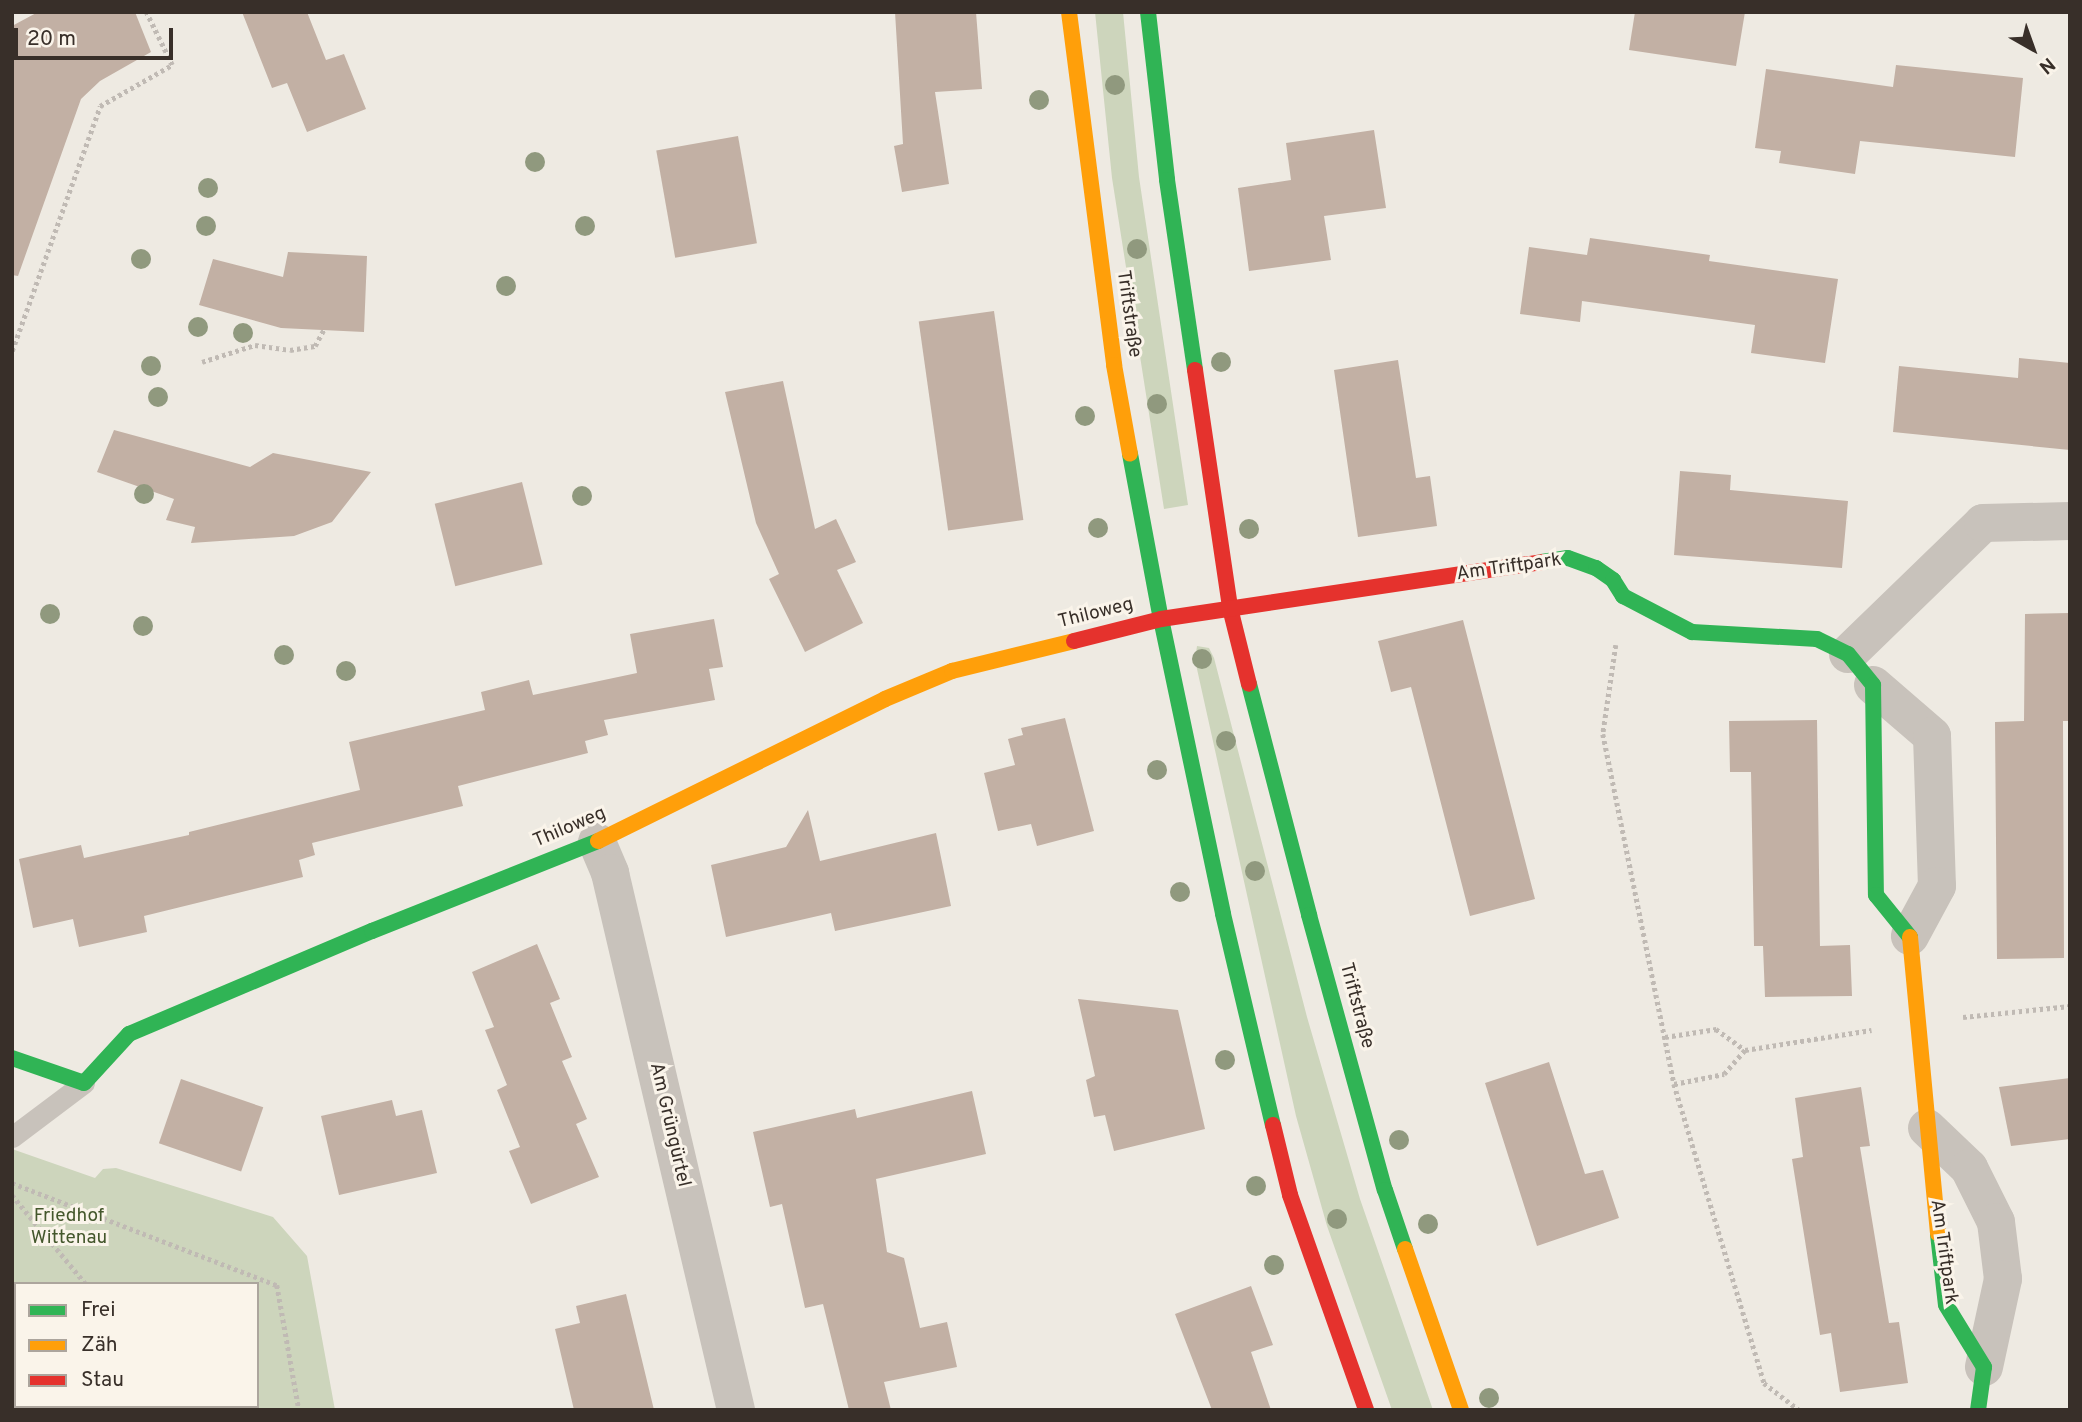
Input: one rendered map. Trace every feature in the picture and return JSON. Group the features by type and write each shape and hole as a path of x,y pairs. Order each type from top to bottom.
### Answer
{"main road":[{"name":"Triftstraße","path":"1069,12 1114,365 1161,619 1223,914 1290,1195 1366,1410"},
{"name":"Triftstraße","path":"1148,12 1167,180 1230,608 1309,915 1385,1190 1461,1410"},
{"name":"Am Triftpark","path":"1230,608 1568,558 1597,568 1613,580 1623,596 1692,632 1817,639 1848,653 1873,685"},
{"path":"1161,619 1230,608"},
{"name":"Thiloweg","path":"84,1083 129,1034 372,931 597,842 886,699 952,671 1161,619"},
{"path":"1873,685 1876,895 1910,936"},
{"name":"Am Triftpark","path":"1910,936 1946,1305 1984,1367"},
{"path":"12,1058 84,1083"},
{"path":"1978,1410 1984,1367"}],"street":[{"path":"1848,653 1983,523 2070,521"},
{"name":"Am Triftpark","path":"1873,685 1932,736 1937,886 1910,936"},
{"name":"Am Grüngürtel","path":"597,842 610,873 736,1410"},
{"path":"1927,1128 1969,1168 1996,1222 2003,1279 1984,1367"}],"lane":[{"path":"12,1136 84,1083"}],"path":[{"path":"12,351 100,106 172,65 146,12"},
{"path":"202,362 255,345 290,350 315,346 324,329"},
{"path":"1623,596 1603,734 1674,1084 1764,1383 1799,1410"},
{"path":"1674,1084 1724,1074 1745,1050 1918,1022 2070,1006"},
{"path":"1665,1037 1716,1029 1745,1050"},
{"path":"12,1183 277,1285 299,1410"},
{"path":"12,1195 84,1282"}],"green space":[{"path":"1095,12 1123,12 1139,177 1188,505 1164,509 1112,178"},
{"path":"1197,646 1209,648 1214,658 1307,1017 1360,1199 1433,1410 1392,1410 1327,1226 1296,1116 1195,660"},
{"name":"Friedhof Wittenau","path":"12,1149 95,1178 103,1169 116,1168 273,1217 307,1256 335,1410 12,1410"}],"building":[{"path":"38,12 135,12 151,52 100,81 81,99 18,276 12,275 12,26"},
{"path":"242,12 307,12 326,60 344,54 366,109 307,132 287,83 272,88"},
{"path":"895,12 976,12 982,89 935,92 949,184 902,192 894,146 903,144"},
{"path":"1635,12 1745,12 1736,66 1629,50"},
{"path":"1896,65 2023,78 2015,157 1860,141 1855,174 1779,163 1781,151 1755,148 1766,69 1893,87"},
{"path":"1374,130 1386,208 1324,216 1331,260 1249,271 1238,188 1291,180 1286,143"},
{"path":"738,136 757,243 675,258 656,150"},
{"path":"1590,238 1710,255 1709,261 1838,279 1825,363 1751,353 1755,325 1582,301 1580,322 1520,314 1529,247 1587,255"},
{"path":"288,252 367,256 364,332 281,328 199,305 213,259 283,277"},
{"path":"994,311 1023,520 948,531 919,322"},
{"path":"2019,358 2070,363 2070,450 1893,432 1899,366 2018,378"},
{"path":"1398,360 1416,478 1430,476 1437,526 1358,537 1334,370"},
{"path":"783,381 815,529 836,519 856,562 837,570 863,623 805,652 769,579 779,574 756,523 725,392"},
{"path":"114,430 250,467 273,453 371,472 332,522 294,536 191,543 195,527 166,520 174,499 97,472"},
{"path":"1680,471 1731,475 1730,490 1848,501 1842,568 1674,555"},
{"path":"522,482 543,564 455,586 435,504"},
{"path":"2070,613 2070,721 2063,721 2064,958 1997,959 1995,722 2024,721 2025,614"},
{"path":"714,619 723,667 709,669 715,700 604,720 608,735 585,741 588,753 458,786 463,806 312,843 315,855 299,860 303,877 144,916 147,932 79,947 73,919 33,928 19,859 81,845 84,858 189,835 189,832 360,790 349,742 485,710 481,692 529,680 533,695 637,673 630,634"},
{"path":"1463,620 1535,899 1470,916 1411,687 1391,692 1378,641"},
{"path":"1065,718 1094,831 1037,846 1031,824 998,831 984,773 1015,765 1008,739 1023,735 1021,728"},
{"path":"1817,720 1820,946 1850,945 1852,996 1765,997 1763,946 1754,946 1751,772 1730,772 1729,721"},
{"path":"808,810 820,861 936,833 951,906 835,931 831,913 726,937 711,865 786,847"},
{"path":"537,944 560,999 550,1003 572,1057 562,1061 587,1119 576,1124 599,1177 531,1204 509,1151 520,1147 497,1090 507,1085 485,1030 494,1027 472,972"},
{"path":"1078,999 1178,1010 1205,1129 1114,1151 1105,1115 1094,1117 1086,1080 1095,1076"},
{"path":"1549,1062 1585,1174 1603,1170 1619,1218 1537,1246 1485,1083"},
{"path":"2070,1078 2070,1139 2011,1146 1999,1087"},
{"path":"181,1079 263,1107 241,1172 159,1143"},
{"path":"1861,1087 1870,1146 1860,1147 1889,1323 1899,1322 1908,1383 1840,1392 1831,1333 1820,1335 1792,1159 1803,1157 1795,1098"},
{"path":"972,1091 986,1154 876,1179 887,1252 904,1258 920,1328 947,1322 957,1367 884,1382 891,1410 849,1410 823,1304 805,1308 782,1204 770,1207 753,1132 855,1109 857,1118"},
{"path":"392,1100 396,1116 422,1110 437,1173 339,1195 321,1116"},
{"path":"1251,1286 1273,1345 1251,1352 1271,1410 1212,1410 1175,1314"},
{"path":"626,1294 654,1410 574,1410 555,1329 580,1323 576,1306"}],"traffic: fast":[{"path":"1148,12 1167,180 1195,370"},
{"path":"1130,454 1161,619 1223,914 1273,1125"},
{"path":"1542,562 1568,558 1596,568 1613,580 1623,596 1692,632 1817,639 1848,654 1873,685 1876,895 1910,937"},
{"path":"1249,684 1309,915 1385,1190 1405,1249"},
{"path":"12,1058 84,1083 129,1034 372,931 598,841"},
{"path":"1938,1234 1946,1305 1984,1367 1978,1410"}],"traffic: slow":[{"path":"1069,12 1114,365 1130,454"},
{"path":"598,841 885,699 952,671 1074,641"},
{"path":"1910,937 1938,1234"},
{"path":"1405,1249 1461,1410"}],"traffic: jam":[{"path":"1195,370 1230,608 1249,684"},
{"path":"1074,641 1161,619 1542,562"},
{"path":"1273,1125 1290,1195 1366,1410"}]}
